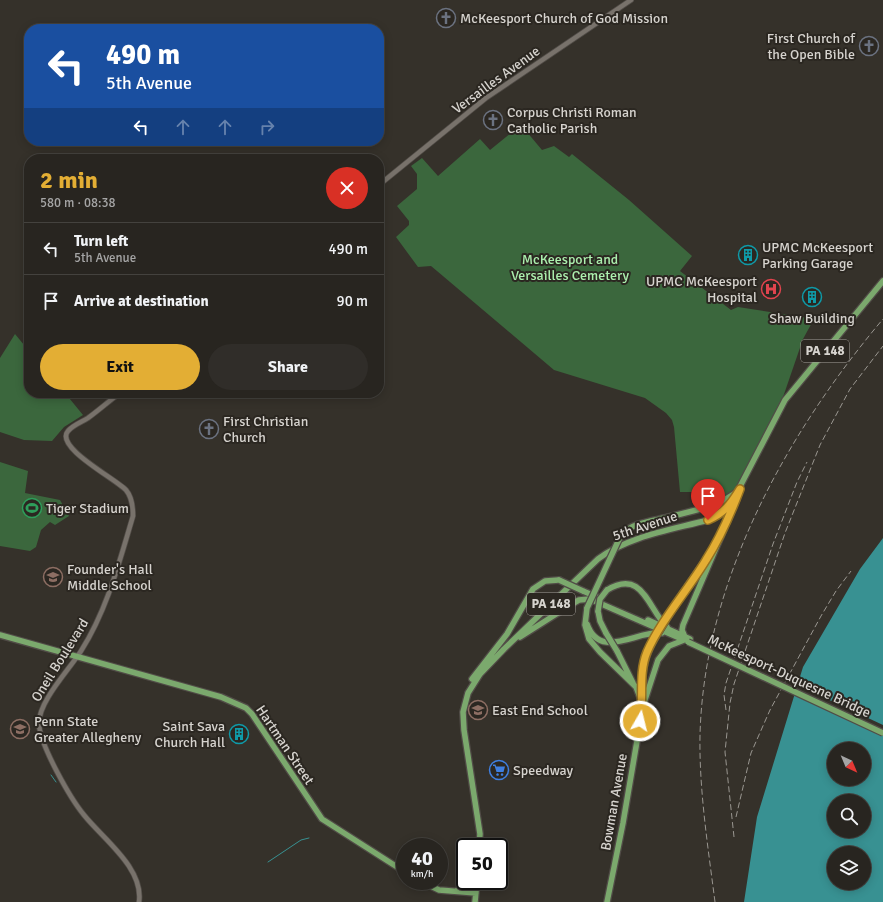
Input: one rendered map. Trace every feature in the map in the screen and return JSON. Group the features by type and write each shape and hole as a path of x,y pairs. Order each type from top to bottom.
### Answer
{"main road":[{"name":"5th Avenue","path":"480,838 464,730 463,712 468,693 480,674 598,558 608,551 635,540 708,520 719,515 727,508 740,489 785,400 883,282"},
{"path":"687,640 682,630 683,625 732,512 740,489"},
{"path":"636,687 600,652 589,639 586,631 585,620 587,608 621,535 627,529 634,526 716,505 740,489"},
{"path":"643,706 642,675 646,657 653,642 688,585 707,560 732,512"},
{"path":"468,693 471,681 477,671 507,634 533,589 545,581 559,580 687,640"},
{"path":"643,706 636,687 600,622 598,611 600,599 607,590 614,586 625,584 640,589 648,599 658,617 670,632"},
{"path":"504,649 572,604 585,599 597,601 670,632"},
{"path":"585,620 594,636 608,643 619,642 654,632 670,632"},
{"name":"Hartman Street","path":"0,635 222,697 246,708 252,714 322,819 396,866"},
{"path":"643,706 658,660 669,646 687,640"},
{"name":"McKeesport-Duquesne Bridge","path":"687,640 883,730"},
{"name":"McKeesport-Duquesne Bridge","path":"687,640 883,733"},
{"name":"Bowman Avenue","path":"607,902 623,823 643,706"},
{"path":"439,890 476,893 475,902"}],"street":[{"name":"Versailles Avenue","path":"384,181 486,98 631,0"},
{"name":"Oneil Boulevard","path":"113,398 69,429 65,436 65,441 94,467 126,491 133,505 133,516 110,593 99,619 77,657 42,708 39,716 40,733 76,805 132,869 136,877 139,902"}],"green space":[{"name":"McKeesport and Versailles Cemetery","path":"521,125 542,150 554,146 569,157 572,154 629,200 692,256 680,271 731,310 738,307 814,319 803,339 781,403 738,488 724,496 701,499 696,492 680,492 674,427 672,420 666,413 645,398 554,370 431,266 418,267 396,237 409,225 409,221 397,206 417,189 417,174 411,166 422,158 438,176 480,139 490,150"},
{"path":"15,334 24,345 24,398 69,398 83,415 64,427 52,441 24,440 0,432 0,358"},
{"name":"Tiger Stadium","path":"0,462 28,471 25,493 60,500 69,516 55,525 50,522 41,530 36,547 30,551 0,546"}],"water":[{"path":"883,538 883,902 744,902 757,817 803,667 860,569"}],"pier":[{"path":"795,684 883,725 883,736 792,693"}],"waterway":[{"path":"51,775 56,782"},
{"path":"268,862 301,840 309,838"}],"railway":[{"path":"715,902 702,798 700,735 705,678 717,621 734,566 757,512 784,461 814,411 847,364 883,319"},
{"path":"734,837 725,752 730,703 734,684 785,533 820,445 850,389 883,346"},
{"path":"726,710 724,695 726,683 773,544 797,482 807,462"},
{"path":"736,817 751,753 770,710 821,616 836,591 851,571"}],"place":[{"name":"McKeesport Church of God Mission","path":"446,18"},
{"name":"First Church of the Open Bible","path":"869,46"},
{"name":"Corpus Christi Roman Catholic Parish","path":"493,120"},
{"name":"UPMC McKeesport Parking Garage","path":"748,255"},
{"name":"UPMC McKeesport Hospital","path":"771,289"},
{"name":"Shaw Building","path":"812,297"},
{"name":"First Christian Church","path":"209,429"},
{"name":"Tiger Stadium","path":"32,508"},
{"name":"Founder's Hall Middle School","path":"53,577"},
{"name":"East End School","path":"478,710"},
{"name":"Penn State Greater Allegheny","path":"20,729"},
{"name":"Saint Sava Church Hall","path":"239,734"},
{"name":"Speedway","path":"499,770"}],"route":[{"path":"640,721 643,706 642,675 644,662 648,652 688,585 707,560 732,512 740,489 727,508 719,515 708,520"}]}
